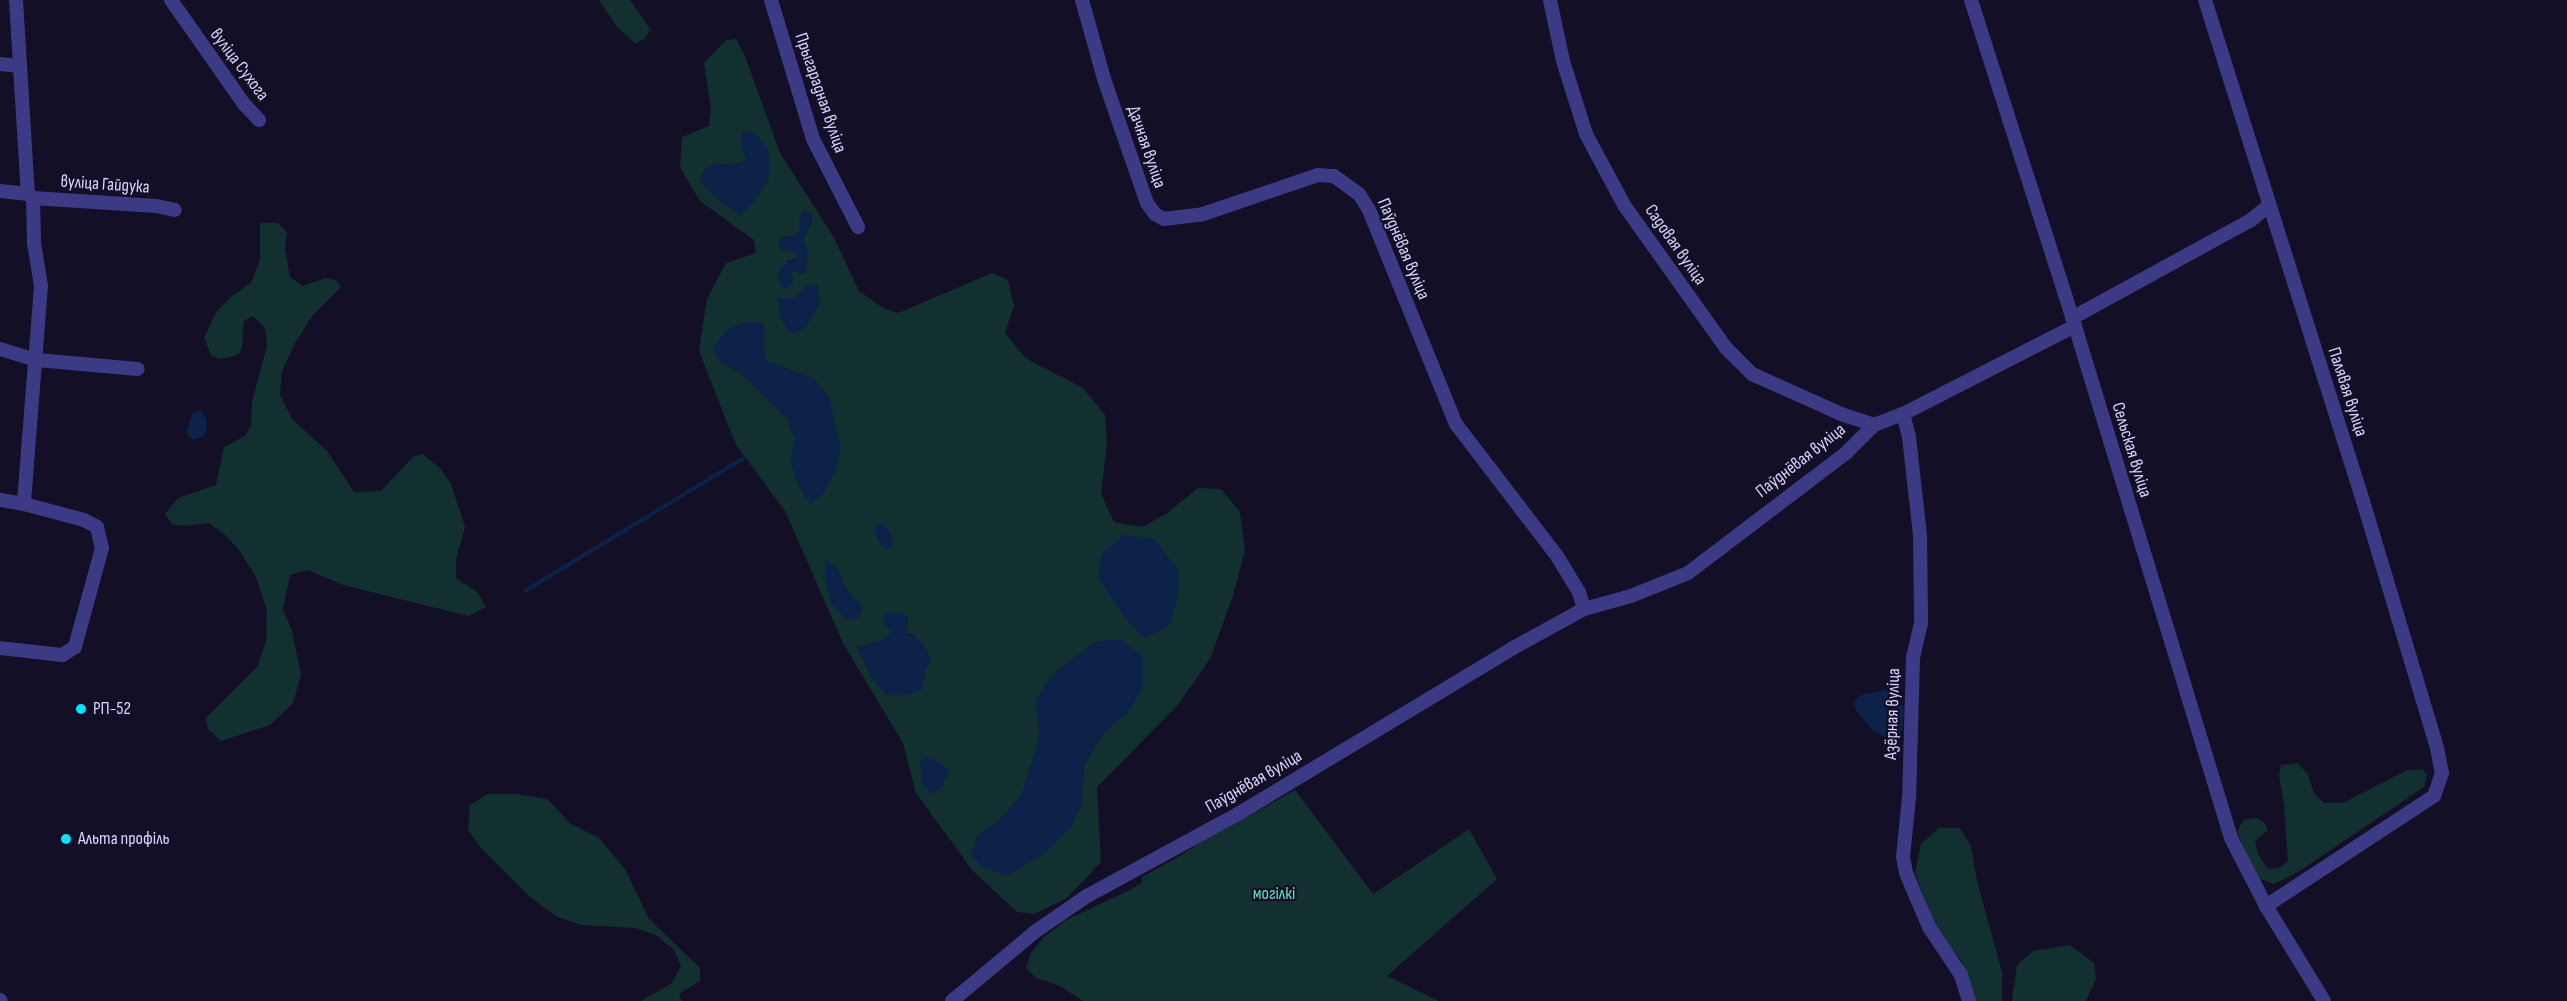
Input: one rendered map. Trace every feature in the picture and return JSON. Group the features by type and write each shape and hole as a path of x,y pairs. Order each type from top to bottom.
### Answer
{"street":[{"path":"16,0 34,243 41,286 24,504"},
{"name":"вуліца Сухога","path":"171,0 244,104 259,120"},
{"name":"Прыгарадная вуліца","path":"771,0 813,139 858,227"},
{"name":"Дачная вуліца","path":"1082,0 1104,80 1147,203 1155,214 1164,219 1203,214 1318,175 1334,176 1347,183"},
{"name":"Садовая вуліца","path":"1550,0 1563,61 1586,134 1624,205 1726,348 1752,374 1841,414 1874,425"},
{"name":"Сельская вуліца","path":"1971,0 2073,322 2231,838 2266,906 2324,1001"},
{"name":"Палявая вуліца","path":"2205,0 2268,206 2363,501 2437,748 2442,774 2434,796 2266,906"},
{"path":"0,64 20,66"},
{"name":"Паўднёвая вуліца","path":"1347,183 1370,210 1456,424 1557,556 1580,592 1584,609"},
{"name":"вуліца Гайдука","path":"0,191 175,210"},
{"name":"Паўднёвая вуліца","path":"952,1001 1036,931 1087,896 1238,814 1513,648 1584,609 1631,596 1688,573 1846,453 1874,425 1903,414 2073,322 2251,220 2268,206"},
{"path":"0,349 37,360 138,369"},
{"name":"Азёрная вуліца","path":"1903,414 1909,437 1920,535 1921,623 1913,658 1909,796 1903,857 1906,873 1929,927 1960,975 1969,1001"},
{"path":"0,500 84,520 97,527 102,548 75,647 62,655 0,648"}],"green space":[{"path":"599,0 630,0 650,29 645,38 636,44 617,27"},
{"path":"736,39 745,56 780,153 833,236 859,291 883,308 898,313 992,273 1008,280 1014,306 1005,333 1025,358 1083,388 1105,415 1107,444 1101,494 1114,522 1142,527 1166,514 1198,488 1221,489 1240,512 1245,550 1232,599 1210,659 1177,706 1097,787 1101,862 1067,898 1034,914 1017,912 972,870 916,793 903,743 844,645 785,511 736,445 699,351 707,299 726,263 756,253 754,240 700,201 680,167 682,137 709,126 711,109 704,63 726,40","holes":["742,149 769,178 740,216 709,191 701,181 714,164 734,165 747,160","804,210 812,222 803,240 807,249 806,272 803,274 792,270 790,275 787,262 799,257 786,236 794,236 801,232 799,222","778,298 794,298 819,304 805,328","764,322 763,348 767,361 814,379 830,400 811,504 797,482 791,459 795,440 787,418 742,374 720,363","837,567 844,586 853,596 825,582","1098,578 1169,626 1111,595","907,626 907,633 913,635 925,670 922,689 887,695 872,678 857,647 881,641","1096,641 1128,712 1106,730 1084,765 1081,806 977,836 1000,820 1022,794 1040,736 1036,701 1051,676"]},
{"path":"260,223 278,223 287,232 285,249 290,277 303,286 325,278 336,280 341,287 313,315 295,343 282,371 280,395 292,419 327,451 354,492 381,491 413,457 422,454 440,468 451,484 465,527 456,559 456,578 478,593 486,607 469,616 343,585 308,570 290,575 283,609 292,631 301,675 293,703 270,725 221,741 208,729 206,718 257,667 266,642 267,610 256,577 239,550 225,535 209,523 185,526 172,524 165,514 178,498 216,485 224,447 245,436 251,426 252,401 267,346 265,328 253,316 244,321 242,347 239,354 219,359 211,355 204,338 216,312 232,296 251,283 260,260"},
{"path":"2298,763 2308,775 2314,793 2324,803 2343,803 2407,770 2422,769 2427,775 2424,787 2298,872 2274,884 2256,877 2237,831 2244,820 2256,818 2265,823 2268,830 2255,841 2258,854 2268,869 2281,867 2288,861 2284,805 2279,775 2281,765"},
{"name":"могілкі","path":"1295,790 1373,894 1469,829 1497,879 1387,976 1439,1001 1083,1001 1060,986 1036,978 1026,968 1031,953 1044,937 1066,920 1134,888 1142,882 1142,877 1183,854 1231,821 1247,817"},
{"path":"488,794 515,794 547,799 571,824 599,838 625,869 649,919 700,968 700,981 679,994 682,1001 641,1001 672,983 681,966 674,950 656,935 635,928 581,925 556,916 530,897 480,847 468,830 470,805"},
{"path":"1939,828 1960,828 1971,846 1977,881 2002,972 2002,1001 1975,1001 1961,960 1938,932 1915,873 1921,844"},
{"path":"2070,945 2094,963 2096,979 2086,1001 2012,1001 2017,965 2033,951"}],"water":[{"path":"741,131 754,133 763,142 769,153 769,178 756,200 740,216 709,191 700,180 704,169 715,164 734,165 747,160 742,149"},
{"path":"803,210 812,213 812,222 803,240 807,249 806,272 803,274 792,270 793,284 783,289 777,277 781,267 799,257 795,252 783,251 779,247 779,238 794,236 800,232 799,222"},
{"path":"818,284 820,304 805,328 791,334 780,318 778,298 794,298 807,285"},
{"path":"745,322 764,322 763,348 767,361 814,379 830,400 841,449 835,472 823,494 810,504 797,482 791,459 795,440 787,418 742,374 720,363 713,348 728,329"},
{"path":"199,410 206,418 207,428 204,436 194,440 188,437 187,431 192,414"},
{"path":"883,524 889,530 893,544 886,550 878,541 874,526"},
{"path":"1123,535 1155,539 1179,571 1178,599 1169,626 1144,638 1126,619 1098,578 1101,555"},
{"path":"826,560 837,567 844,586 863,608 858,618 847,620 832,604 825,582"},
{"path":"900,612 908,616 907,633 923,643 931,660 925,670 922,689 906,695 887,695 872,678 857,647 881,641 892,632 883,623 885,613"},
{"path":"1122,640 1143,657 1143,688 1128,712 1106,730 1084,765 1081,806 1072,826 1041,856 1007,876 982,867 971,854 977,836 1000,820 1022,794 1040,736 1036,701 1051,676 1096,641"},
{"path":"1884,690 1895,694 1904,710 1902,730 1898,737 1890,740 1872,730 1856,710 1854,702 1861,695"},
{"path":"924,757 935,760 950,770 941,788 930,794 922,782 920,764"}],"waterway":[{"path":"525,591 745,457"}],"place":[{"name":"РП-52","path":"81,709"},
{"name":"Альта профіль","path":"66,839"}]}
